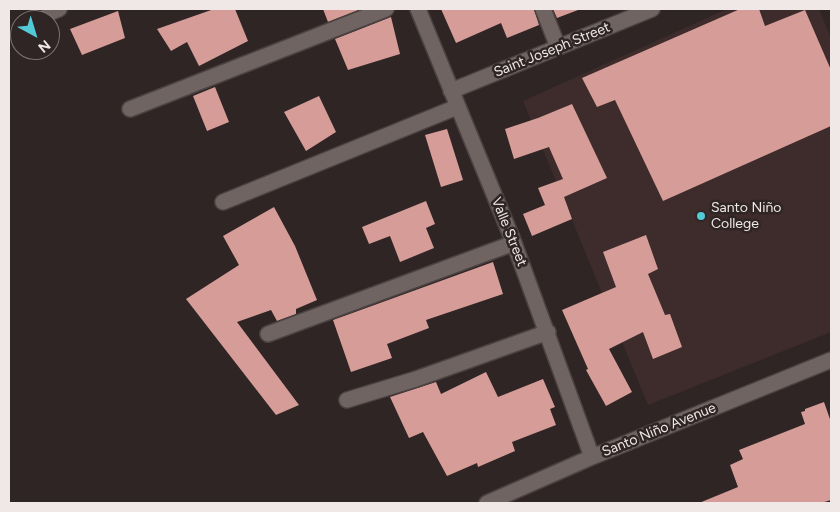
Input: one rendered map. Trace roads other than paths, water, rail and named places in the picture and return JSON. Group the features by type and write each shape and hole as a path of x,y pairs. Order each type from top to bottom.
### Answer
{"street":[{"path":"130,109 386,9"},
{"name":"Valle Street","path":"418,9 514,243 592,457"},
{"path":"542,9 558,47"},
{"name":"Saint Joseph Street","path":"451,91 652,9"},
{"path":"224,202 457,107"},
{"path":"268,334 514,243"},
{"path":"347,400 416,379 548,332"},
{"name":"Santo Niño Avenue","path":"487,503 592,457 831,360"}],"place":[{"name":"Santo Niño College","path":"701,216"}]}
